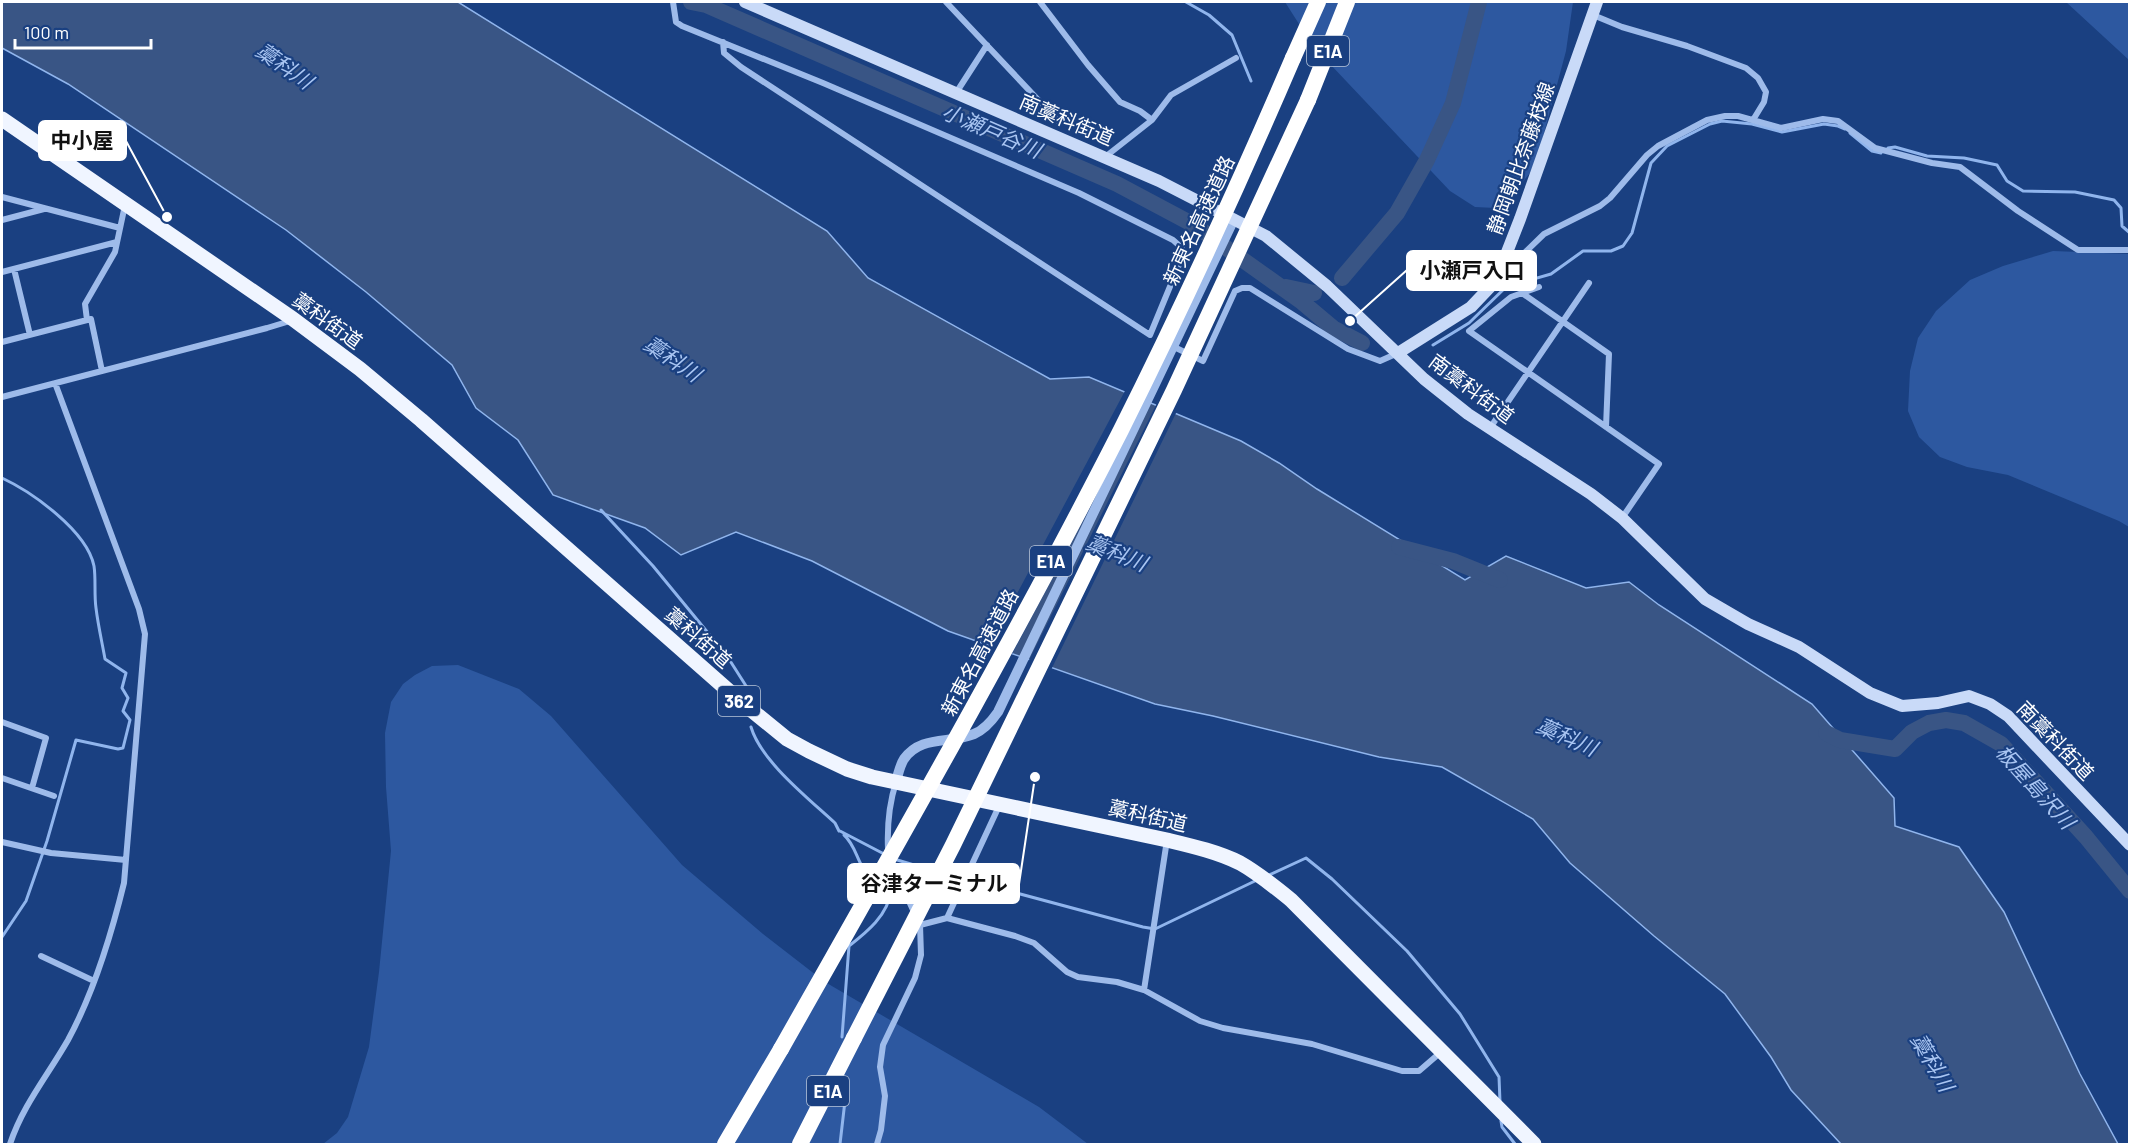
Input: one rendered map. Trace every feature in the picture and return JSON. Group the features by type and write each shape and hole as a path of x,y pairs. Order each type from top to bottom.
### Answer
{"highway":[{"name":"新東名高速道路","path":"725,1144 918,807 1094,481 1205,256 1318,2"},
{"name":"E1A","path":"800,1144 953,844 1174,390 1308,100 1346,5"},
{"name":"藁科街道","path":"2,119 293,319 360,369 421,420 730,693 787,739 847,769 872,777 1167,840 1201,848 1239,863 1269,882 1291,900 1534,1144"}],"main road":[{"name":"南藁科街道","path":"745,2 1160,181 1266,236 1327,286 1424,379 1468,414 1591,494 1622,518 1706,598 1748,624 1799,647 1870,693 1902,706 1938,703 1969,696 1990,704 2008,716 2130,845"},
{"name":"静岡朝比奈藤枝線","path":"1398,353 1471,307 1490,286 1502,265 1597,2"}],"street":[{"path":"673,2 676,22 682,26 1079,193 1173,240 1182,248 1183,255 1150,335"},
{"path":"946,2 1060,123"},
{"path":"1040,2 1088,65 1120,102 1140,111 1152,120"},
{"path":"1593,15 1622,27 1687,46 1746,68 1758,78 1766,92 1764,102 1753,120"},
{"path":"723,42 724,53 741,67 1142,331 1203,361 1235,291 1242,288 1250,288 1348,349 1380,361 1398,353"},
{"path":"956,93 987,45"},
{"path":"1105,157 1152,120 1171,95 1236,58"},
{"path":"1502,265 1514,263 1544,234 1600,206 1610,198 1647,155 1670,138 1707,120 1738,116 1781,128 1823,119 1838,121 1875,148 1932,163 1959,167 2018,211 2078,250 2130,250"},
{"path":"2,197 120,228"},
{"path":"87,320 84,304 115,252 125,203"},
{"path":"2,220 45,209"},
{"path":"877,1144 885,1096 880,1067 882,1045 915,978 921,956 920,925 894,871 888,848 889,804 903,760 918,746 938,739 974,734 990,724 998,712 1234,219"},
{"path":"2,272 117,242"},
{"path":"14,269 30,335"},
{"path":"1490,428 1589,283"},
{"path":"1539,287 1511,297 1469,331 1659,464 1622,518"},
{"path":"1522,293 1610,354 1605,427"},
{"path":"2,397 267,328 293,319"},
{"path":"2,342 91,320 102,371"},
{"path":"10,1144 30,1099 68,1040 94,981 115,919 124,883 145,634 139,609 55,383"},
{"path":"2,722 46,738 32,788"},
{"path":"2,778 54,796"},
{"path":"946,918 1000,804"},
{"path":"1144,990 1167,840"},
{"path":"2,842 51,853 126,860"},
{"path":"920,925 946,918 1034,943 1067,972 1078,977 1117,982 1144,990 1200,1021 1223,1028 1312,1044 1402,1071 1419,1071 1442,1051"},
{"path":"41,957 94,981"}],"shaded area":[{"path":"1285,2 1573,2 1566,51 1539,152 1530,173 1512,195 1496,208 1475,207 1450,191 1313,46"},
{"path":"2066,2 2129,2 2129,60"},
{"path":"2053,251 2129,254 2129,527 2008,475 1967,467 1940,457 1919,437 1908,411 1910,371 1918,338 1936,311 1970,280 2003,266"},
{"path":"458,665 519,689 551,716 682,865 763,934 825,982 1039,1107 1088,1144 323,1144 337,1133 348,1117 369,1047 391,851 385,733 391,702 403,684 415,675 432,666"}],"water":[{"path":"2,2 458,2 827,231 868,278 1050,379 1089,377 1241,441 1465,580 1506,556 1586,588 1629,582 1659,605 1812,704 1894,798 1895,826 1959,847 2004,912 2080,1074 2118,1144 1841,1144 1791,1090 1771,1057 1725,994 1570,863 1533,819 1442,767 1379,757 1155,704 948,631 812,561 736,532 681,555 645,528 553,495 518,440 476,408 452,365 366,292 286,230 68,84 2,48"}],"pier":[{"path":"1126,389 1147,398 1129,435 1011,656 988,648"},
{"path":"1157,403 1177,411 1051,670 1028,662"}],"waterway":[{"name":"小瀬戸谷川","path":"691,2 706,5 1117,184 1194,225 1302,302 1333,328 1362,343"},
{"path":"1186,2 1209,15 1232,35 1251,81"},
{"name":"小瀬戸谷川","path":"1342,278 1397,213 1427,160 1453,103 1479,2"},
{"path":"1433,345 1469,323 1506,287 1551,274 1583,251 1611,251 1623,246 1632,233 1651,163 1667,146 1710,124 1722,121 1752,124 1782,132 1824,124 1845,129"},
{"path":"1850,133 1872,151 1881,153"},
{"path":"1888,148 1895,147 1927,156 1964,158 1997,165 2007,181 2023,191 2075,192 2114,200 2121,208 2122,226 2130,233"},
{"name":"小瀬戸谷川","path":"1286,287 1314,293"},
{"path":"2,478 57,514 81,539 89,553 94,566 96,608 105,659 126,673 122,688 128,698 123,711 130,720 123,748 118,749 76,740 47,841 26,901 2,937"},
{"path":"601,510 653,566 727,656 748,689"},
{"name":"藁科川","path":"1399,547 1453,561 1500,580"},
{"name":"板屋島沢川","path":"1826,733 1840,740 1895,749 1912,732 1929,723 1946,720 1964,723 2001,744 2086,837 2130,891"},
{"path":"751,727 756,740 775,766 835,823 839,831"},
{"path":"840,831 886,855"},
{"path":"844,835 864,869 873,878"},
{"path":"1269,875 1306,858 1332,879 1407,951 1460,1014 1499,1077 1500,1102"},
{"path":"894,859 934,871"},
{"path":"946,874 1155,929 1257,880"},
{"path":"842,1037 849,946 869,929 886,908 891,891 881,883"},
{"path":"840,1144 846,1092"},
{"path":"1501,1121 1502,1127 1515,1144"}],"place":[{"name":"中小屋","path":"167,217"},
{"name":"小瀬戸入口","path":"1350,321"},
{"name":"谷津ターミナル","path":"1035,777"}]}
